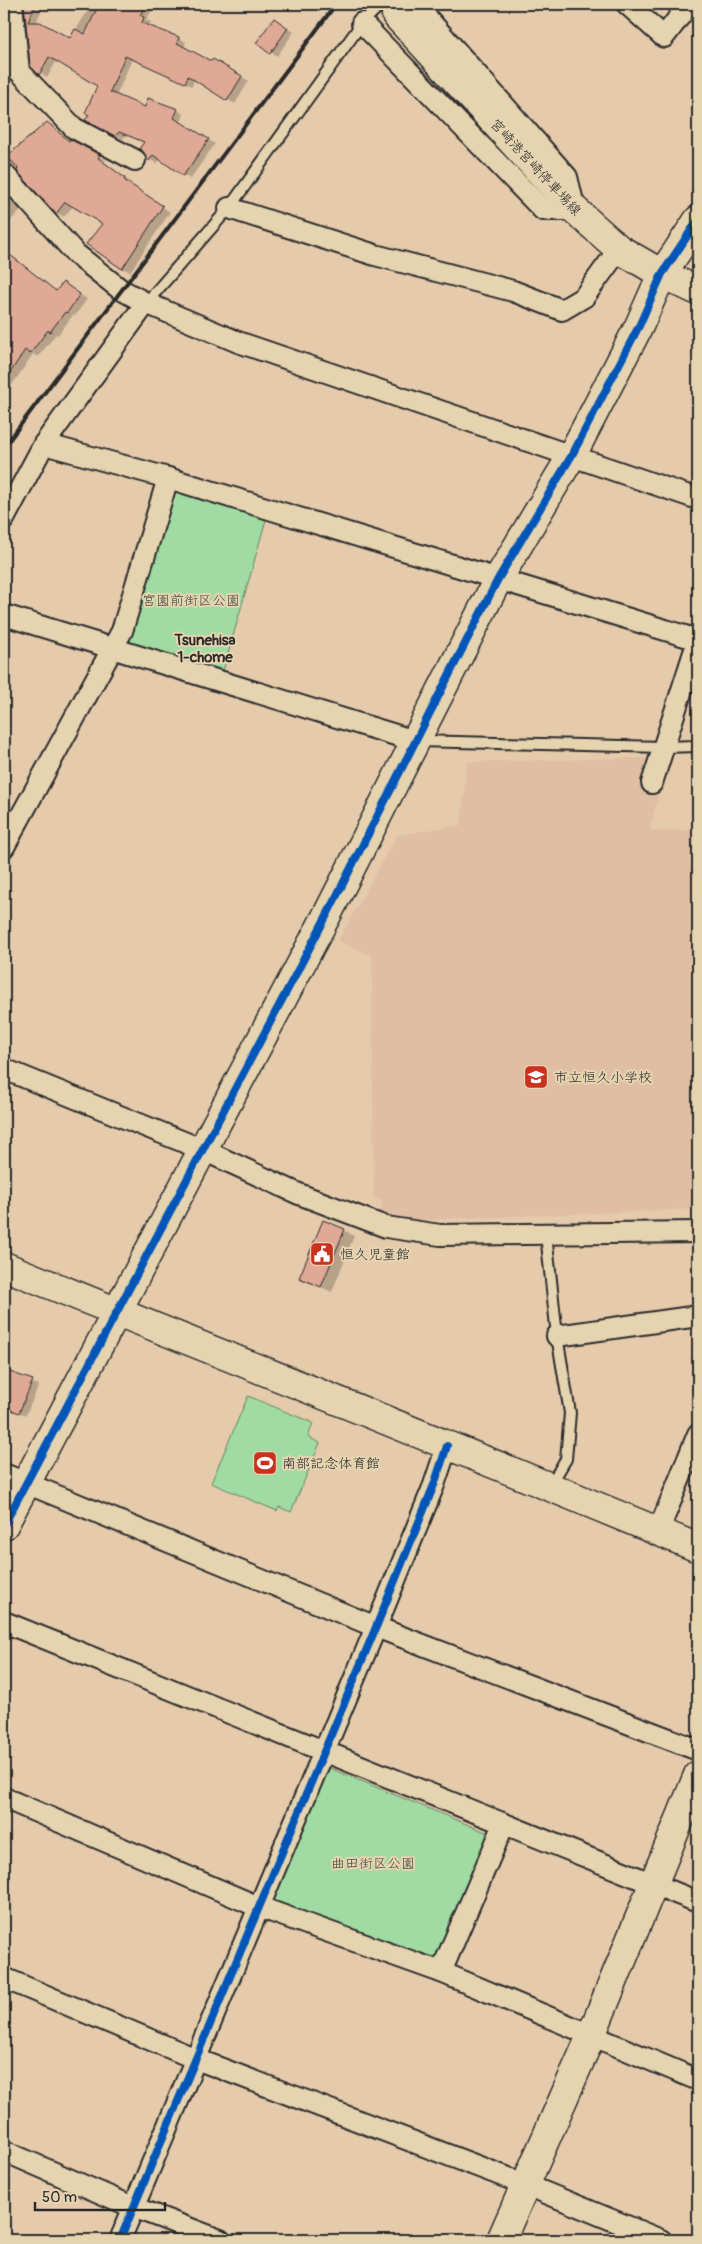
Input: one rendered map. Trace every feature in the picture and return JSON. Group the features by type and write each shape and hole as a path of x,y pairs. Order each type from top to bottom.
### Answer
{"street":[{"path":"12,4 19,71 74,128 135,160"},
{"path":"627,4 664,37 689,4"},
{"name":"宮崎港宮崎停車場線","path":"398,7 575,210 619,249 662,274 698,291"},
{"path":"362,23 543,210 575,210"},
{"path":"4,174 76,254 120,289 146,303 238,342 698,499"},
{"path":"229,208 375,255 513,291 562,310 584,297 619,249"},
{"path":"4,1525 15,1479 118,1312 201,1149 328,913 498,579 572,455 638,326 662,274 698,220"},
{"path":"4,519 44,444 146,303"},
{"path":"44,444 168,478 698,640 652,783"},
{"path":"4,847 122,631 168,478"},
{"path":"4,615 415,741"},
{"path":"4,1069 201,1149 299,1194 386,1227 440,1235 546,1234 562,1232 698,1232"},
{"path":"4,1266 550,1486 698,1548"},
{"path":"557,1336 698,1316"},
{"path":"658,1532 698,1434"},
{"path":"120,2240 322,1752 376,1627 434,1485 447,1446"},
{"path":"15,1479 376,1627 698,1750"},
{"path":"4,1622 322,1752 698,1902"},
{"path":"501,2240 524,2184 591,2036 698,1775"},
{"path":"4,1798 259,1907 441,1972 698,2080"},
{"path":"441,1972 504,1824"},
{"path":"4,1978 196,2059 524,2184 661,2240"},
{"path":"4,2151 133,2207 220,2240"}],"lane":[{"path":"146,303 229,208 362,23 398,7"},
{"path":"415,741 663,747 698,746"},
{"path":"546,1234 557,1336 570,1413 566,1459 550,1486"}],"shaded area":[{"name":"市立恒久小学校","path":"669,757 650,827 653,831 698,830 698,1209 396,1221 381,1217 382,1200 374,1198 372,956 338,941 397,835 461,825 467,762"}],"green space":[{"name":"宮園前街区公園","path":"179,492 267,516 222,675 131,648 126,642 169,494"},
{"name":"南部記念体育館","path":"248,1396 313,1423 308,1437 320,1443 291,1512 279,1507 277,1511 211,1483"},
{"name":"曲田街区公園","path":"327,1767 493,1835 438,1965 274,1900"}],"building":[{"path":"24,4 36,4 28,22 40,22 70,38 75,29 85,34 99,4 147,4 140,15 144,17 142,23 179,37 177,43 211,61 213,59 242,76 227,101 188,76 185,83 125,56 110,92 145,107 148,98 178,109 174,118 209,139 183,176 153,155 149,161 139,149 144,142 119,132 115,136 85,120 89,115 85,113 97,86 49,57 39,75 30,66"},
{"path":"274,18 288,28 270,54 256,43"},
{"path":"4,39 8,75 4,78"},
{"path":"47,122 69,141 70,139 100,155 98,158 125,178 124,180 163,206 122,269 86,244 102,224 65,202 56,214 17,171 18,168 7,156"},
{"path":"9,254 56,291 63,282 80,294 67,313 65,312 50,332 48,330 30,354 25,350 4,382 4,261"},
{"name":"恒久児童館","path":"323,1220 345,1229 321,1287 299,1278"},
{"path":"4,1370 33,1380 19,1413 4,1407"}],"railway":[{"path":"4,447 336,4"}],"cycle path":[{"path":"4,1525 328,913 498,579 572,455 639,326 662,274 698,220"},
{"path":"120,2240 376,1627 434,1485 447,1446"}],"place":[{"name":"市立恒久小学校","path":"536,1077"},
{"name":"恒久児童館","path":"322,1254"},
{"name":"南部記念体育館","path":"265,1463"}],"district":[{"name":"Tsunehisa 1-chome","path":"205,648"}]}
